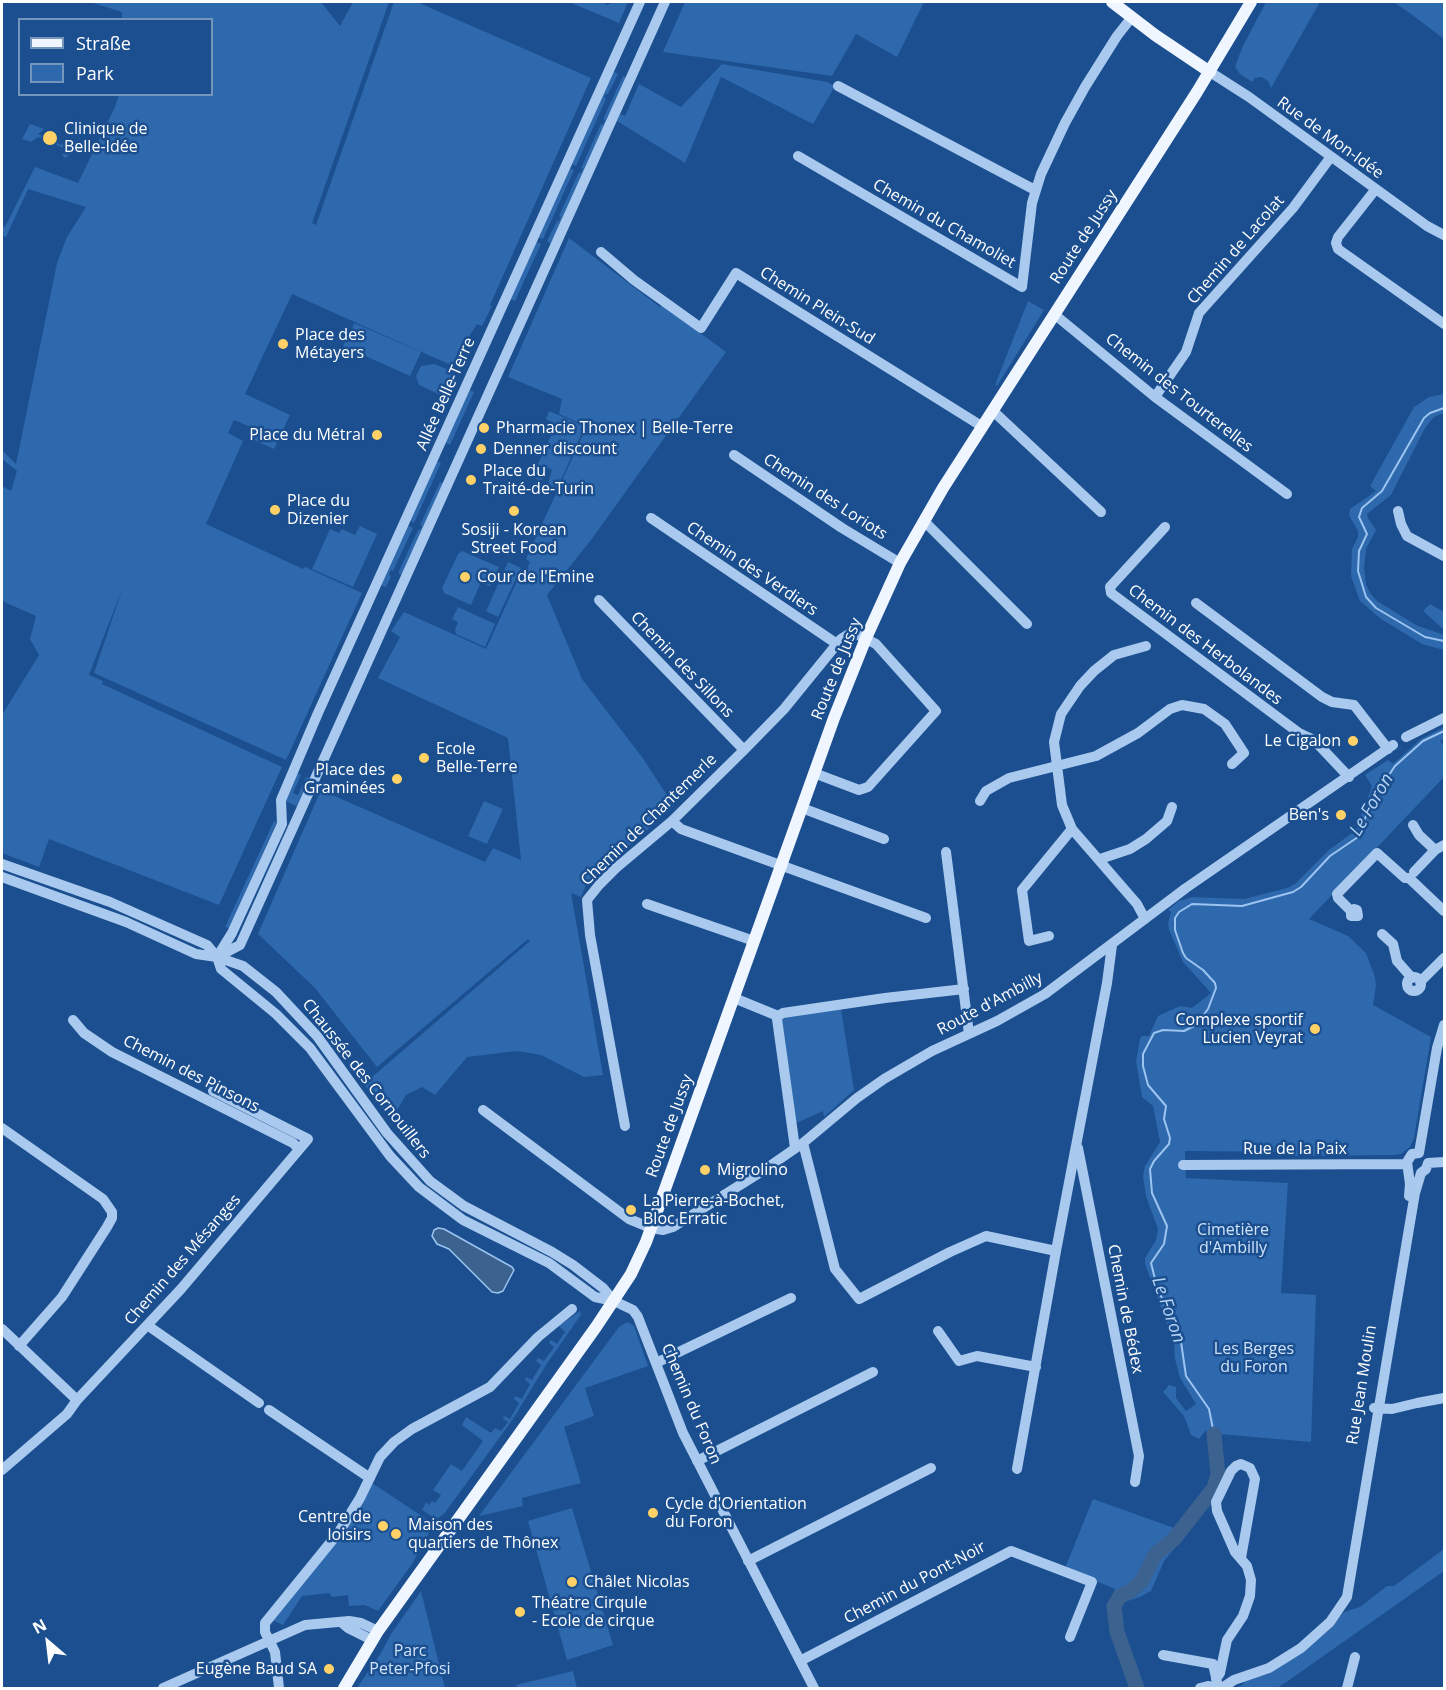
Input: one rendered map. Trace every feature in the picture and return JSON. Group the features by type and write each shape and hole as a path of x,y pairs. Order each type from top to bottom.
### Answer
{"main road":[{"path":"1112,2 1189,60 1210,72"},
{"name":"Route de Jussy","path":"344,1689 375,1635 631,1274 651,1228 814,773 866,638 900,563 982,427 1210,72 1251,2"}],"street":[{"name":"Allée Belle-Terre","path":"217,957 232,933 282,824 281,800 640,2"},
{"path":"217,957 240,945 664,2"},
{"name":"Chemin du Chamoliet","path":"798,156 1022,287 1035,190 1065,123 1117,36 1132,17"},
{"name":"Rue de Mon-Idée","path":"1210,72 1375,190 1444,235"},
{"path":"838,86 1035,190"},
{"name":"Chemin de Lacolat","path":"1155,398 1186,352 1199,313 1293,208 1330,158"},
{"path":"1375,190 1338,237 1336,243 1338,249 1444,324"},
{"name":"Rue de Mon-Idée","path":"1432,229 1444,241"},
{"name":"Chemin Plein-Sud","path":"601,252 634,280 701,328 736,273 982,427"},
{"name":"Chemin des Tourterelles","path":"1054,314 1155,398 1287,494"},
{"path":"993,411 1101,512"},
{"name":"Chemin des Loriots","path":"734,455 842,528 900,563"},
{"path":"1398,511 1407,536 1444,556"},
{"name":"Chemin des Verdiers","path":"651,518 837,644"},
{"path":"924,521 1026,624"},
{"name":"Chemin des Herbolandes","path":"1165,527 1110,587 1111,593 1299,733 1314,741 1349,777"},
{"name":"Chemin des Sillons","path":"599,600 744,750"},
{"name":"Route d'Ambilly","path":"651,1228 668,1229 687,1220 799,1146 884,1078 1045,994 1186,888 1391,747 1354,705 1332,702 1322,697 1196,603"},
{"path":"814,773 859,790 868,788 936,711 878,646 856,634 849,634 837,644"},
{"name":"Chemin de Chantemerle","path":"625,1126 590,935 587,900 616,868 672,821 744,750 784,709 837,644"},
{"path":"1145,919 1137,904 1072,829 1062,805 1054,742 1058,721 1080,686 1094,671 1111,657 1146,646"},
{"path":"980,801 986,791 1009,778 1096,756 1138,733 1170,709 1182,705 1204,709 1225,724 1244,753 1232,764"},
{"path":"1406,737 1444,718"},
{"path":"1100,860 1130,849 1146,839 1167,821 1172,807"},
{"path":"802,808 884,839"},
{"path":"672,821 681,829 926,918"},
{"path":"1413,825 1420,837 1442,847 1414,872"},
{"path":"1049,936 1029,941 1022,890 1072,829"},
{"path":"946,852 969,1034"},
{"path":"1351,911 1337,894 1377,854 1405,878 1409,878 1444,910"},
{"name":"Chaussée des Cornouillers","path":"2,864 147,917 207,945 217,957 221,969 276,1014 310,1048 390,1156 419,1186 463,1220 549,1263 595,1297 614,1300"},
{"name":"Chaussée des Cornouillers","path":"2,877 118,919 196,954 217,957 243,966 276,992 317,1036 403,1152 430,1181 465,1206 573,1265 603,1288 614,1300"},
{"path":"646,904 754,941"},
{"path":"1382,934 1393,944 1397,961 1416,980 1444,958"},
{"name":"Chemin de Bédex","path":"1017,1468 1107,983 1112,945"},
{"path":"778,1016 783,1013 885,998 964,989"},
{"path":"734,998 778,1016"},
{"path":"778,1016 780,1041 799,1146 835,1269 859,1299 986,1236 1056,1251"},
{"name":"Chemin des Pinsons","path":"73,1020 84,1033 112,1052 293,1143 299,1149"},
{"path":"1419,1153 1437,1048 1444,1025"},
{"path":"213,1091 308,1139 299,1149"},
{"path":"483,1110 629,1219 651,1228"},
{"path":"2,1128 103,1199 112,1212 112,1218 107,1227 62,1297 19,1346"},
{"name":"Chemin de Bédex","path":"1077,1142 1139,1456 1135,1482"},
{"name":"Chemin des Mésanges","path":"2,1470 55,1425 181,1288 299,1149"},
{"path":"1419,1153 1425,1156 1428,1162 1427,1167 1421,1173 1415,1174 1408,1166 1411,1156 1419,1153"},
{"path":"1428,1162 1444,1162"},
{"name":"Rue de la Paix","path":"1183,1165 1408,1166"},
{"name":"Rue Jean Moulin","path":"1220,1686 1269,1668 1296,1652 1326,1626 1348,1595 1410,1192 1408,1166"},
{"name":"Rue Jean Moulin","path":"1377,1403 1415,1193 1421,1173"},
{"path":"656,1363 791,1298"},
{"name":"Chemin du Foron","path":"614,1300 629,1307 637,1315 683,1433 814,1689"},
{"path":"279,1689 275,1652 265,1632 268,1618 323,1554 351,1513 380,1457 394,1442 412,1429 490,1387 553,1323 572,1309"},
{"path":"147,1325 259,1403"},
{"path":"2,1329 77,1400"},
{"path":"938,1331 959,1361 977,1356 1036,1367"},
{"path":"697,1461 873,1372"},
{"path":"1377,1403 1392,1410 1444,1398"},
{"path":"269,1410 369,1478"},
{"path":"1220,1686 1220,1673 1227,1640 1243,1616 1249,1601 1250,1575 1247,1566 1235,1552 1217,1511 1216,1502 1231,1471 1241,1464 1250,1468 1255,1479 1241,1558"},
{"path":"748,1561 930,1467"},
{"name":"Chemin du Pont-Noir","path":"800,1660 1011,1551 1092,1582 1070,1637"},
{"path":"163,1689 269,1639 305,1625 341,1622 348,1628 375,1635"},
{"path":"1163,1655 1213,1664 1220,1686"},
{"path":"1347,1689 1355,1657"},
{"path":"1200,1689 1220,1686"}],"green space":[{"path":"90,2 321,2 340,26 353,2 389,2 312,223 316,225 394,2 417,2 591,78 490,305 492,306 482,326 477,324 456,357 453,366 292,294 245,394 290,415 274,449 254,440 258,430 234,420 228,433 243,441 206,524 303,569 305,567 362,593 286,760 94,673 123,587 89,675 103,681 102,684 282,767 219,905 49,839 39,867 2,853 2,715 39,655 30,639 36,616 2,601 2,486 11,491 17,471 2,459 2,450 16,464 57,263 67,237 86,207 28,189 6,237 2,235 2,226 5,227 35,167 78,183 119,96 213,96 213,18 122,18 122,12"},
{"path":"569,2 604,2 606,5 628,2 619,23"},
{"path":"685,2 924,2 897,57 856,34 832,76 663,52"},
{"path":"1266,2 1320,2 1271,88 1268,81 1261,77 1255,78 1252,82 1240,74 1235,67 1242,48"},
{"path":"1393,2 1444,2 1444,39 1407,11"},
{"path":"722,64 827,82 835,86 813,124 721,77 685,163 617,121 620,114 625,116 639,84 681,107"},
{"path":"612,71 618,74 608,94 604,97 606,99 576,166 570,163"},
{"path":"623,76 628,78 552,244 547,241 561,217 559,216 579,172 581,173 583,169 581,168 601,124 603,125 605,120 603,119"},
{"path":"30,124 44,129 38,134 61,145 68,140 71,141 73,144 68,156 65,158 62,155 68,150 38,137 31,142 22,139"},
{"path":"569,168 574,170 543,239 537,237"},
{"path":"569,238 660,307 662,305 726,352 591,540 547,595 582,679 642,757 674,806 586,885 581,897 571,893 603,1075 584,1077 541,1055 517,1051 467,1057 435,1095 422,1087 406,1095 391,1121 364,1084 530,941 528,939 377,1067 315,988 258,934 321,790 485,862 493,848 521,860 508,738 378,678 400,637 391,631 404,612 486,649 523,568 526,571 530,562 526,559 587,426 559,414 562,399 508,377"},
{"path":"535,241 541,244 515,301 509,299"},
{"path":"1028,301 1044,310 997,386 995,385"},
{"path":"354,323 421,352 410,376 343,346 348,335 357,339 359,335 356,330 352,329"},
{"path":"434,364 454,372 443,396 419,385 416,376 421,366"},
{"path":"468,390 474,392 450,445 445,442"},
{"path":"1444,394 1444,413 1434,417 1425,428 1391,495 1367,514 1376,530 1366,549 1364,568 1366,584 1377,601 1416,625 1444,635 1444,650 1422,644 1381,619 1360,601 1351,576 1352,549 1358,537 1358,531 1349,515 1350,509 1376,491 1370,486 1414,407 1429,397"},
{"path":"549,411 585,426 557,489 548,484 552,470 548,467 541,481 532,477 556,425 546,419"},
{"path":"436,461 441,463 414,523 409,520"},
{"path":"440,482 445,484 403,576 398,573 422,526 420,525"},
{"path":"407,525 413,528 393,571 391,570 389,574 391,576 386,587 380,585"},
{"path":"360,526 377,534 353,587 312,569 330,529 339,533 342,529 355,535"},
{"path":"462,551 499,567 490,586 481,582 471,605 444,593 442,588 458,554"},
{"path":"508,562 521,568 498,617 486,611"},
{"path":"1430,604 1444,612 1444,630 1423,611"},
{"path":"458,607 495,624 485,647 456,634 458,622 452,619"},
{"path":"1444,727 1444,739 1440,741 1444,746 1444,777 1309,919 1348,936 1366,953 1375,977 1373,1005 1431,1037 1414,1138 1410,1147 1401,1154 1392,1155 1291,1156 1290,1152 1185,1151 1186,1178 1288,1183 1281,1293 1316,1295 1311,1442 1219,1434 1208,1438 1206,1430 1199,1439 1191,1435 1184,1416 1163,1392 1169,1385 1176,1387 1176,1398 1186,1411 1196,1404 1180,1378 1175,1359 1174,1342 1145,1264 1145,1258 1156,1240 1158,1229 1146,1196 1143,1176 1145,1166 1160,1142 1153,1106 1142,1097 1136,1061 1140,1039 1142,1036 1149,1036 1158,1016 1180,1006 1192,1008 1211,993 1183,962 1169,930 1171,912 1168,910 1179,901 1193,897 1244,899 1295,884 1329,850 1356,830 1372,786 1365,775 1388,760 1393,764 1421,739"},
{"path":"296,772 301,775 293,793 298,795 306,777 311,779 298,807 283,800"},
{"path":"484,801 503,809 487,844 468,836"},
{"path":"274,821 277,822 229,928 225,927"},
{"path":"841,1009 854,1090 824,1117 823,1111 796,1123 781,1018"},
{"path":"580,1311 581,1315 546,1365 513,1419 444,1514 436,1519 422,1510 426,1502 429,1505 432,1501 435,1503 441,1495 433,1490 451,1464 462,1471 483,1441 462,1425 466,1417 491,1433 495,1428 501,1431 508,1422 503,1419 504,1416 510,1419 519,1403 514,1399 515,1396 522,1399 530,1384 525,1380 526,1377 532,1380 541,1365 536,1361 538,1358 544,1361 554,1347 549,1343 551,1340 557,1344 565,1332 559,1326"},
{"path":"627,1322 634,1326 648,1366 585,1388 594,1416 564,1427 581,1483 522,1498 523,1506 479,1516 619,1327"},
{"path":"1220,1479 1222,1484 1210,1500 1212,1503 1164,1561 1151,1591 1121,1603 1147,1583 1160,1555 1176,1542 1214,1491"},
{"path":"372,1483 434,1524 412,1564 378,1611 365,1605 349,1606 348,1595 332,1597 329,1593 302,1596 283,1625 272,1620"},
{"path":"1093,1499 1177,1529 1152,1553 1138,1582 1120,1592 1113,1605 1112,1621 1116,1637 1132,1681 1115,1644 1110,1624 1110,1601 1115,1589 1065,1568"},
{"path":"572,1508 613,1645 567,1660 528,1521"},
{"path":"1444,1549 1444,1571 1285,1683 1277,1688 1233,1688 1243,1685 1244,1681 1268,1674 1297,1656 1344,1612 1360,1607 1387,1586 1394,1586"},
{"name":"Parc Peter-Pfosi","path":"421,1591 445,1688 357,1688 391,1634"},
{"path":"573,1671 577,1688 518,1688 516,1685"}],"shaded area":[{"path":"444,1229 512,1267 514,1270 503,1291 492,1292 449,1249 437,1244 432,1236 434,1230"}],"waterway":[{"name":"Le Foron","path":"1444,408 1424,418 1382,491 1362,508 1359,517 1367,534 1359,551 1358,571 1366,597 1376,608 1425,637 1444,641"},
{"name":"Le Foron","path":"1214,1434 1209,1409 1186,1376 1181,1342 1157,1287 1151,1263 1164,1244 1167,1226 1152,1193 1150,1169 1169,1144 1170,1138 1164,1119 1166,1106 1148,1085 1143,1066 1143,1054 1154,1033 1163,1030 1184,1031 1196,1025 1208,1009 1216,988 1215,983 1203,970 1186,958 1183,953 1175,930 1175,918 1179,912 1192,904 1242,906 1293,892 1301,887 1330,856 1358,837 1372,800 1395,766 1423,741 1444,731"},
{"name":"Le Foron","path":"1137,1688 1117,1632 1114,1606 1120,1596 1131,1591 1142,1581 1155,1555 1174,1539 1214,1488 1218,1474 1214,1434"}],"place":[{"name":"Clinique de Belle-Idée","path":"50,138"},
{"name":"Place des Métayers","path":"283,344"},
{"name":"Pharmacie Thonex | Belle-Terre","path":"484,428"},
{"name":"Place du Métral","path":"377,435"},
{"name":"Denner discount","path":"481,449"},
{"name":"Place du Traité-de-Turin","path":"471,480"},
{"name":"Place du Dizenier","path":"275,510"},
{"name":"Sosiji - Korean Street Food","path":"514,511"},
{"name":"Cour de l'Emine","path":"465,577"},
{"name":"Le Cigalon","path":"1353,741"},
{"name":"Ecole Belle-Terre","path":"424,758"},
{"name":"Place des Graminées","path":"397,779"},
{"name":"Ben's","path":"1341,815"},
{"name":"Complexe sportif Lucien Veyrat","path":"1315,1029"},
{"name":"Migrolino","path":"705,1170"},
{"name":"La Pierre-à-Bochet, Bloc Erratic","path":"631,1210"},
{"name":"Cycle d'Orientation du Foron","path":"653,1513"},
{"name":"Centre de loisirs","path":"383,1526"},
{"name":"Maison des quartiers de Thônex","path":"396,1534"},
{"name":"Châlet Nicolas","path":"572,1582"},
{"name":"Théatre Cirqule - Ecole de cirque","path":"520,1612"},
{"name":"Eugène Baud SA","path":"329,1669"}],"park label":[{"name":"Cimetière d'Ambilly","path":"1233,1239"},
{"name":"Les Berges du Foron","path":"1254,1358"}]}
